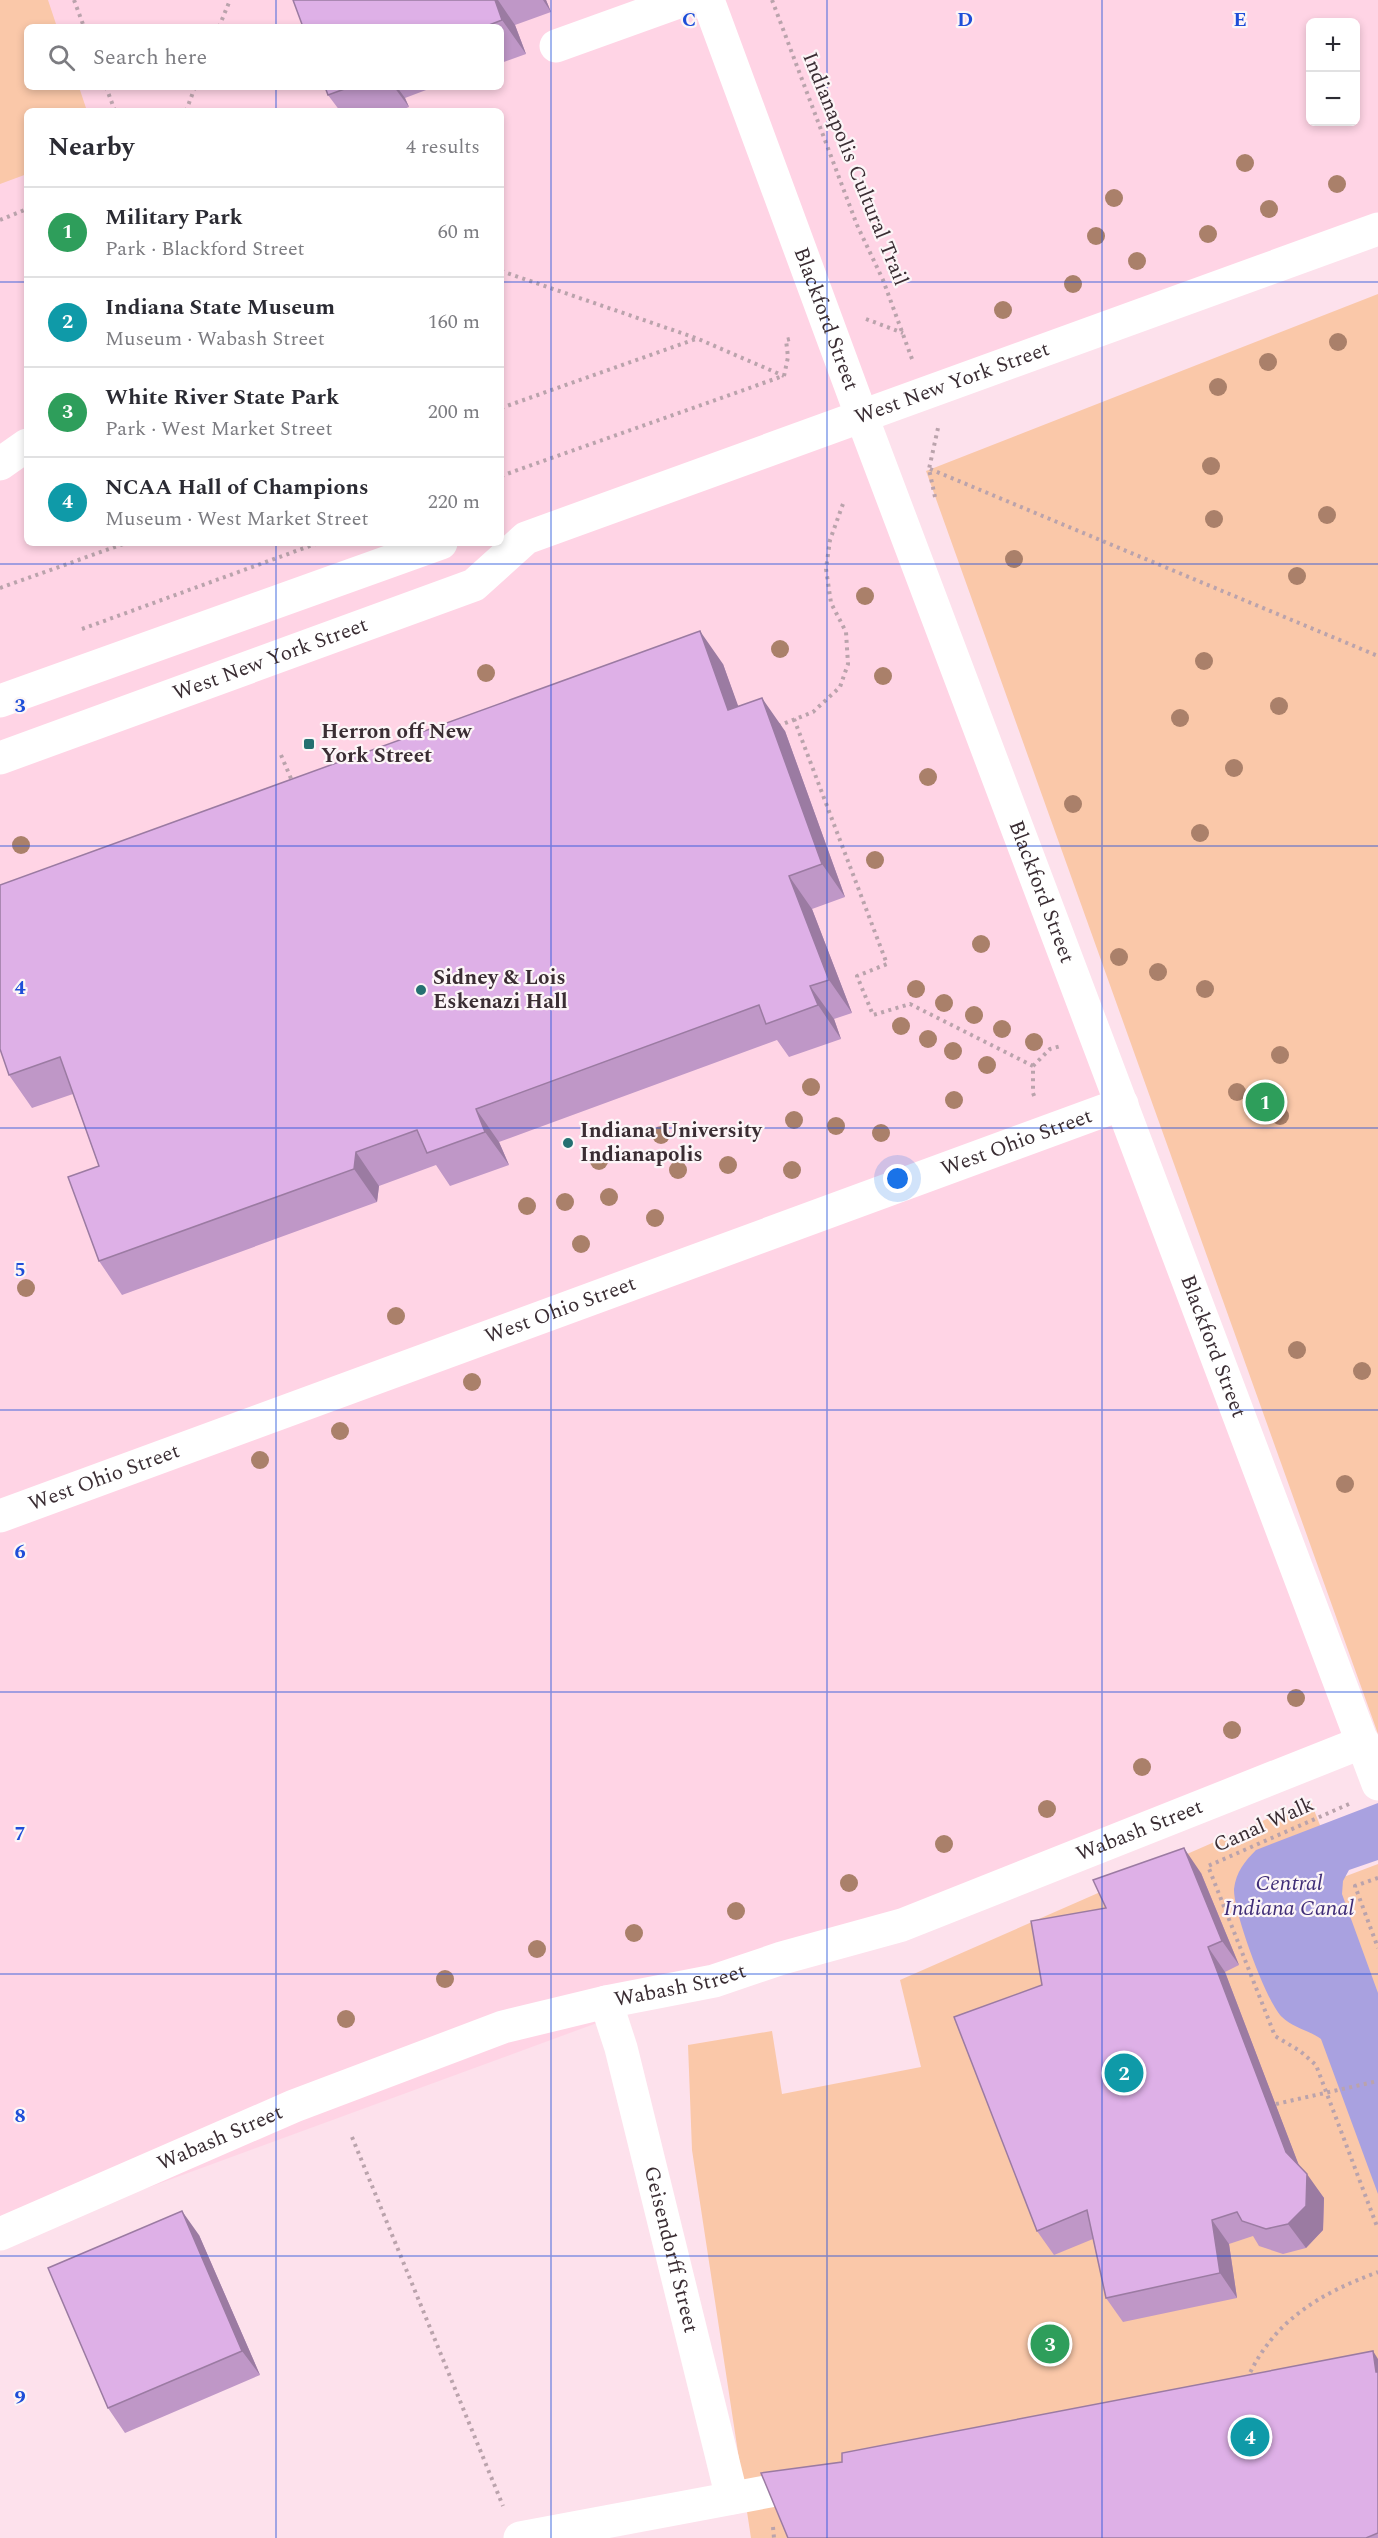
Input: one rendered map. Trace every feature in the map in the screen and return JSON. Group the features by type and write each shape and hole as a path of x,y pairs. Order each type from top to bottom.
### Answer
{"street":[{"path":"556,46 684,0"},
{"name":"Blackford Street","path":"708,0 862,417 1363,1742 1365,1793"},
{"name":"West New York Street","path":"0,758 474,585 514,536 862,417 1378,230"},
{"path":"0,464 24,447"},
{"path":"0,701 433,546"},
{"name":"West Ohio Street","path":"0,1516 1122,1104"},
{"name":"Wabash Street","path":"0,2234 335,2090 503,2027 606,2002 714,1981 782,1958 902,1925 1363,1742"},
{"name":"Geisendorff Street","path":"606,2002 621,2048 732,2498"},
{"path":"513,2526 732,2498 840,2478"}],"path":[{"path":"74,0 83,24"},
{"path":"220,24 230,0"},
{"name":"Indianapolis Cultural Trail","path":"772,0 857,225 883,280 909,350"},
{"path":"107,90 114,108"},
{"path":"187,108 194,90"},
{"path":"0,220 24,210"},
{"path":"504,272 696,338 784,376"},
{"path":"856,315 903,333"},
{"path":"504,407 696,338"},
{"path":"784,376 788,357 786,340"},
{"path":"504,475 784,376"},
{"path":"929,469 1378,656"},
{"path":"776,727 813,712 840,687 848,664 846,632 831,603 826,569 830,540 844,501"},
{"path":"0,588 118,546"},
{"path":"77,631 310,546"},
{"path":"794,719 887,964 857,976 873,1014 910,1004 1033,1066"},
{"path":"281,755 294,785"},
{"path":"1038,1104 1033,1093 1033,1066 1050,1049 1062,1046 1069,1049"},
{"name":"Canal Walk","path":"1365,1793 1208,1866 1275,2036 1300,2051 1316,2065 1378,2229"},
{"path":"1378,1878 1355,1886 1378,1948"},
{"path":"1276,2104 1378,2081"},
{"path":"352,2137 513,2526"},
{"path":"1245,2387 1257,2358 1283,2327 1315,2299 1378,2272"}],"shaded area":[{"name":"Indiana University Indianapolis","path":"0,0 1378,0 1378,225 863,417 1363,1742 0,2242"},
{"path":"0,0 48,0 56,24 24,24 24,90 80,90 86,108 24,108 24,175 0,184"},
{"path":"1378,294 1378,1734 926,471"},
{"path":"1310,1800 1341,1878 1378,1864 1378,2538 751,2538 692,2150 688,2045 772,2031 782,2094 921,2067 900,1980"}],"water":[{"name":"Central Indiana Canal","path":"1378,1803 1378,1860 1349,1870 1343,1881 1342,1894 1378,1993 1378,2194 1321,2039 1286,2020 1275,2008 1252,1955 1239,1916 1234,1889 1242,1867 1256,1850"}],"building":[{"path":"293,0 495,0 502,20 492,24 302,24"},
{"path":"326,90 342,90 328,95"},
{"name":"Sidney & Lois Eskenazi Hall","path":"700,631 728,710 762,698 822,864 789,876 829,980 810,986 818,1005 766,1024 759,1005 476,1109 485,1132 427,1153 417,1130 356,1152 354,1169 99,1261 68,1177 99,1166 60,1057 9,1075 0,1049 0,885"},
{"path":"1184,1848 1222,1941 1208,1947 1286,2152 1307,2174 1306,2206 1288,2224 1266,2229 1242,2221 1237,2212 1212,2220 1220,2273 1106,2298 1087,2210 1037,2231 954,2017 1042,1985 1031,1921 1106,1908 1093,1880"},
{"path":"182,2211 242,2351 108,2408 48,2268"},
{"path":"1373,2351 1376,2372 1378,2372 1378,2533 1366,2538 788,2538 761,2473 842,2462 842,2453"}],"place":[{"name":"Herron off New York Street","path":"309,744"},
{"name":"Sidney & Lois Eskenazi Hall","path":"421,990"},
{"name":"Military Park","path":"1265,1102"},
{"name":"Indiana University Indianapolis","path":"568,1143"},
{"name":"Indiana State Museum","path":"1124,2073"},
{"name":"White River State Park","path":"1050,2344"},
{"name":"NCAA Hall of Champions","path":"1250,2437"}]}
